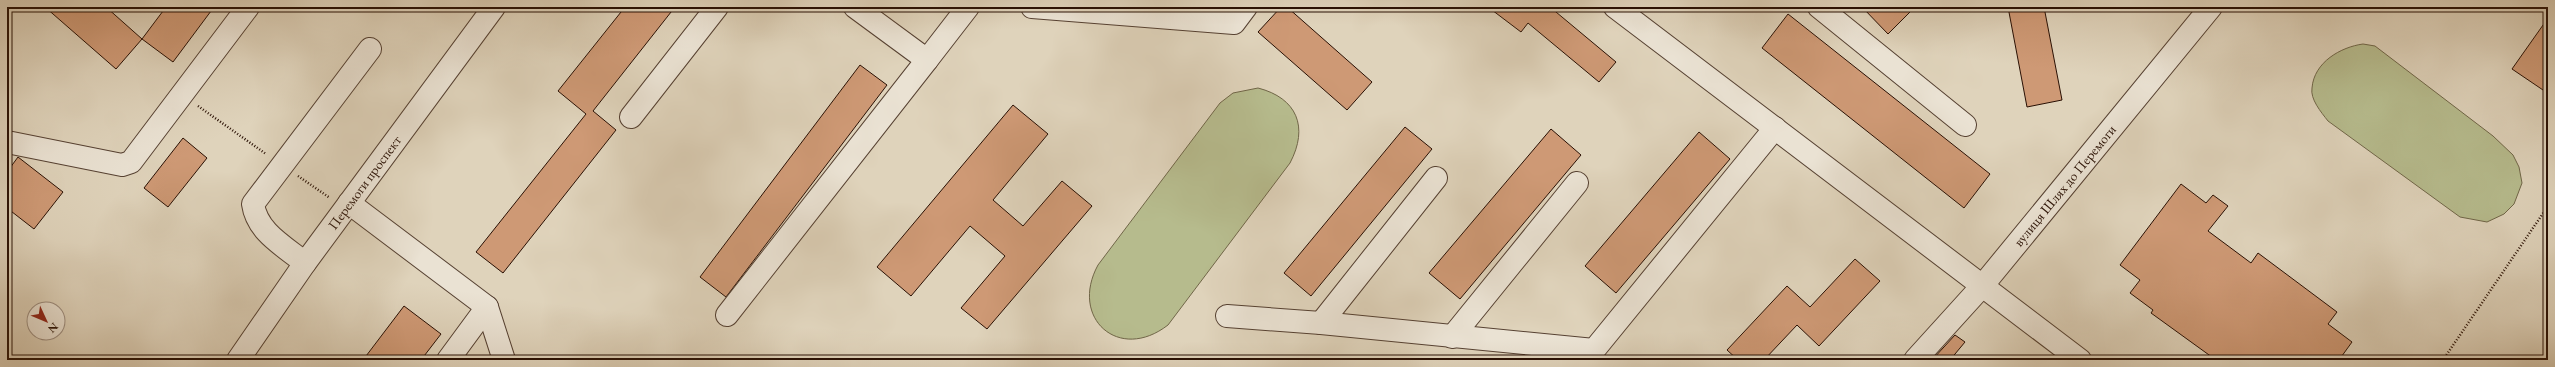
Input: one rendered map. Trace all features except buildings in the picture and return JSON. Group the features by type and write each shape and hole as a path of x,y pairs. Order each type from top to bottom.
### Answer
{"street":[{"path":"7,142 122,165 131,162 138,156 248,7"},
{"name":"Перемоги проспект","path":"238,360 305,263 494,7"},
{"path":"631,117 717,7"},
{"path":"855,7 927,60"},
{"path":"728,315 968,7"},
{"path":"1032,7 1125,10 1234,22 1246,7"},
{"path":"1615,7 2080,360"},
{"path":"1819,7 1965,125"},
{"name":"вулиця Шлях до Перемоги","path":"1915,360 1983,285 2211,7"},
{"path":"305,263 260,227 254,216 252,204 370,49"},
{"path":"1227,316 1321,323 1594,350 1775,128"},
{"path":"1321,323 1436,178"},
{"path":"1452,337 1577,183"},
{"path":"347,206 488,308 504,360"},
{"path":"448,360 488,308"}],"path":[{"path":"182,96 282,165 347,206"},
{"path":"2443,360 2548,206"}],"green space":[{"path":"2363,44 2375,46 2493,136 2513,155 2519,167 2522,183 2514,204 2504,214 2487,222 2460,217 2328,121 2322,114 2312,92 2314,79 2318,71 2323,63 2338,52 2346,48"},
{"path":"1258,88 1282,99 1296,116 1299,126 1298,138 1296,150 1290,163 1168,325 1150,336 1132,339 1117,337 1104,329 1094,317 1090,302 1091,284 1098,265 1220,103 1233,93"}]}
